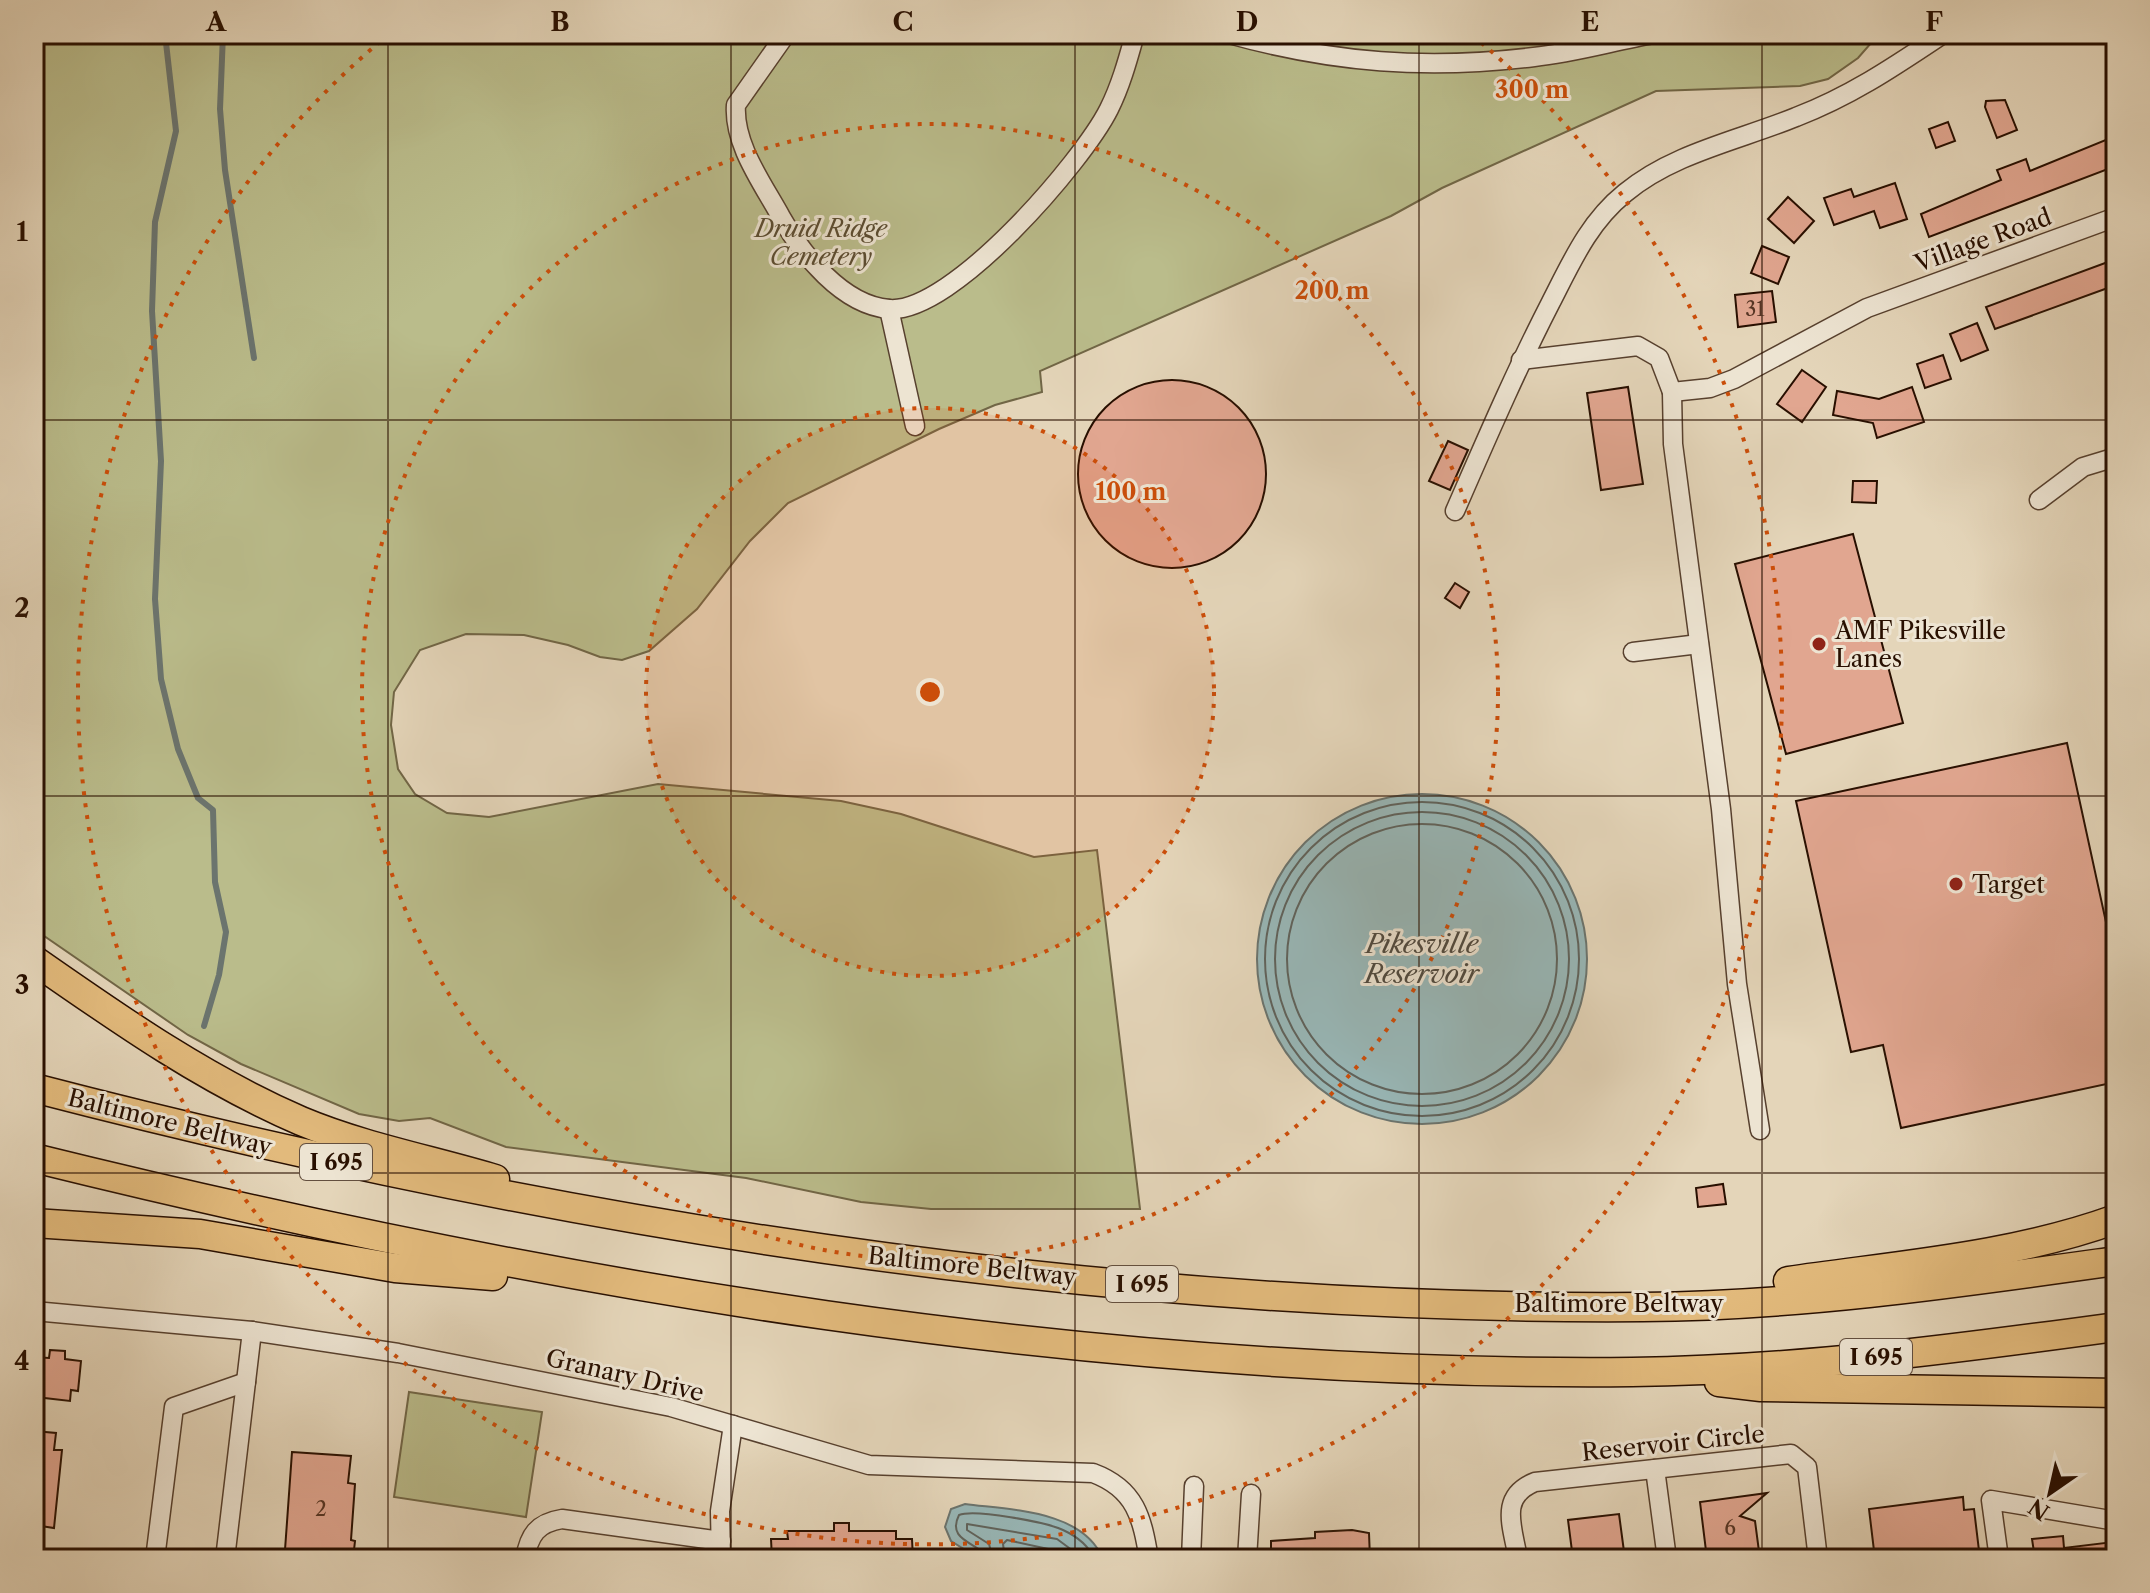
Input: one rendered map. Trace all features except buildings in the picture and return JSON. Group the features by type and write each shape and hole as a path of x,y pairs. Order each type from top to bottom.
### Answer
{"highway":[{"path":"34,960 195,1068 304,1122 642,1221"},
{"name":"Baltimore Beltway","path":"34,1088 202,1132 430,1183 642,1221 968,1267 1152,1285 1465,1303 1645,1307 1927,1287 2116,1261"},
{"name":"I 695","path":"34,1158 357,1233 633,1287 788,1311 1141,1350 1450,1370 1635,1372 1759,1367 1927,1353 2116,1327"},
{"path":"1645,1307 1760,1285 2000,1250 2072,1235 2116,1219"},
{"path":"34,1223 200,1234 395,1268 633,1287"},
{"path":"1635,1372 1761,1387 2116,1393"}],"street":[{"path":"786,34 736,105 743,145 791,233 814,261 836,284 889,309 919,301 960,276 1036,207 1084,150 1109,109 1135,34"},
{"path":"1229,34 1294,52 1335,58 1444,64 1534,57 1625,37 1654,34"},
{"path":"1455,511 1521,360 1590,228 1627,191 1683,159 1797,117 1855,91 1943,34"},
{"name":"Village Road","path":"1672,392 1710,388 1734,379 1867,308 2116,217"},
{"path":"889,309 915,426"},
{"path":"1521,360 1638,346 1659,358 1672,392 1673,444 1721,809 1737,984 1760,1130"},
{"path":"2039,500 2083,467 2116,457"},
{"path":"1633,652 1699,644"},
{"name":"Granary Drive","path":"34,1311 252,1331 398,1353 562,1384 733,1425 869,1465 1093,1473 1119,1486 1136,1504 1143,1519 1149,1559"},
{"path":"225,1559 252,1331"},
{"path":"155,1559 174,1407 246,1382"},
{"path":"525,1559 528,1542 536,1529 548,1521 562,1519 721,1550 720,1511 733,1425"},
{"name":"Reservoir Circle","path":"1518,1559 1512,1502 1524,1487 1535,1482 1791,1454 1800,1458 1807,1467 1818,1559"},
{"path":"1655,1469 1667,1559"},
{"path":"1191,1559 1194,1486"},
{"path":"1247,1559 1251,1494"},
{"path":"1999,1559 1991,1500 2116,1521"}],"green space":[{"name":"Druid Ridge Cemetery","path":"34,34 1879,34 1858,58 1828,79 1800,86 1656,91 1442,188 1391,216 1040,371 1042,392 995,405 939,429 788,503 750,541 697,609 649,651 622,660 600,657 568,645 524,635 466,634 420,650 394,692 391,725 398,769 415,794 447,813 489,817 658,784 841,801 901,814 1034,857 1097,850 1140,1209 931,1209 861,1202 746,1178 506,1147 430,1118 399,1121 359,1114 241,1064 188,1035 34,929"},
{"path":"409,1392 542,1412 526,1517 394,1497"}],"water":[{"name":"Pikesville Reservoir","path":"1422,794 1454,798 1485,807 1513,822 1538,843 1559,868 1574,896 1583,927 1587,959 1583,991 1574,1022 1559,1050 1538,1075 1513,1096 1485,1111 1454,1120 1422,1124 1390,1120 1359,1111 1331,1096 1306,1075 1285,1050 1270,1022 1261,991 1257,959 1261,927 1270,896 1285,868 1306,843 1331,822 1359,807 1390,798"},
{"path":"965,1504 1023,1511 1062,1522 1093,1543 1103,1559 980,1559 951,1541 945,1527 951,1509"}],"waterway":[{"path":"165,34 176,131 155,222 152,311 161,461 155,599 161,679 178,749 198,798 213,810 215,882 226,932 219,975 204,1026"},
{"path":"223,34 220,109 225,170 254,358"}],"place":[{"name":"AMF Pikesville Lanes","path":"1819,644"},
{"name":"Target","path":"1956,884"}]}
